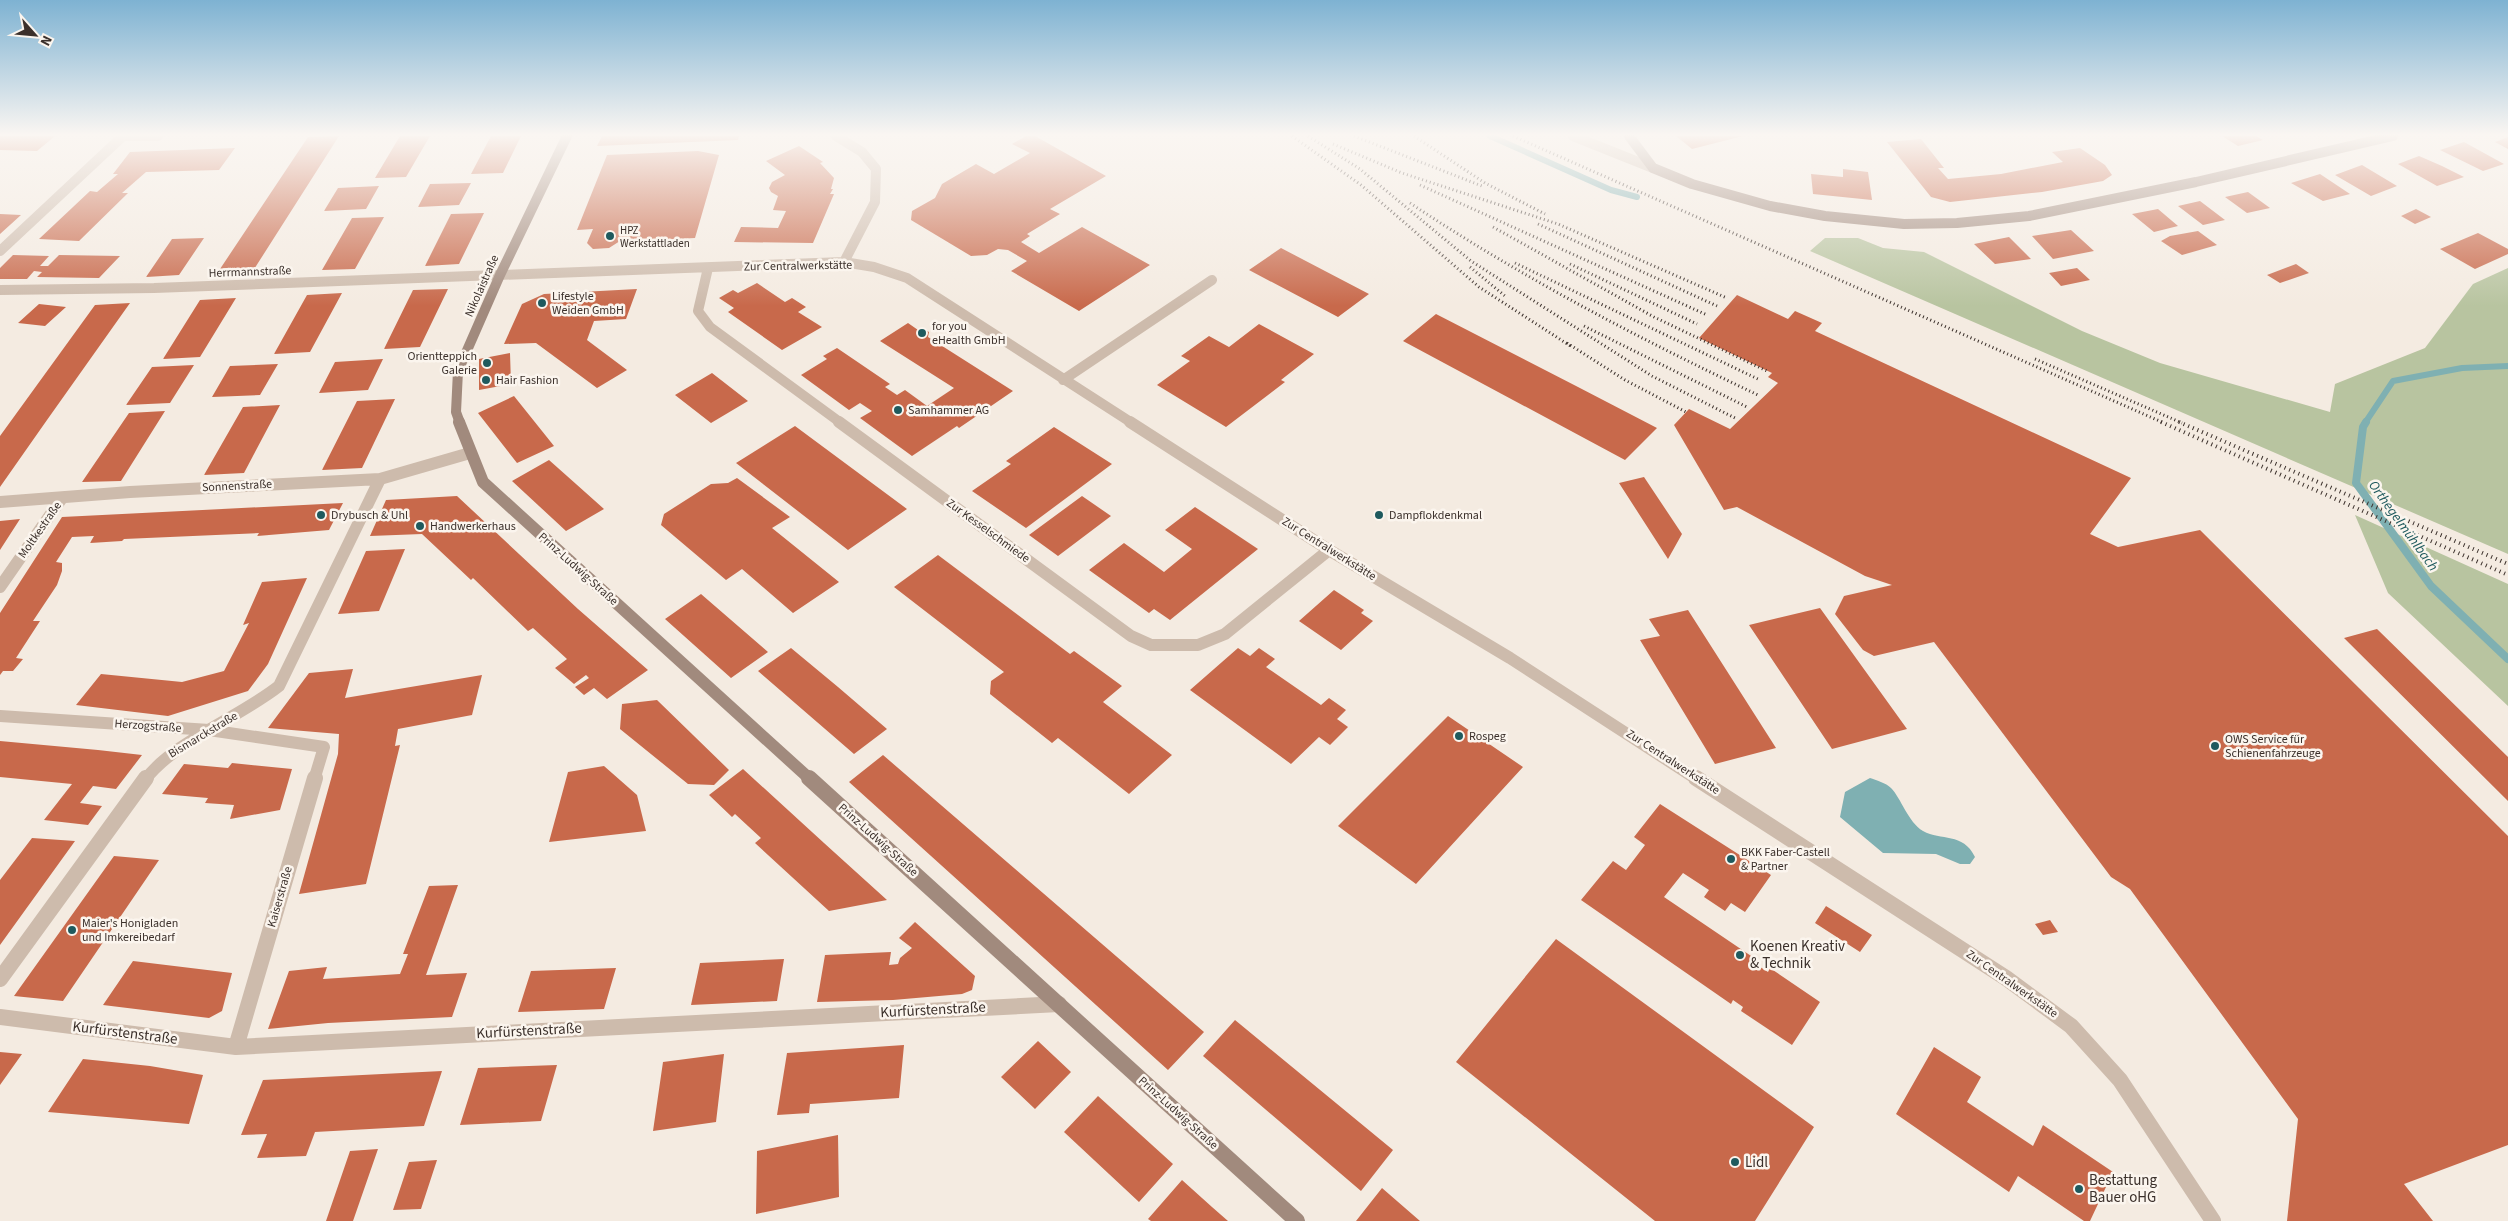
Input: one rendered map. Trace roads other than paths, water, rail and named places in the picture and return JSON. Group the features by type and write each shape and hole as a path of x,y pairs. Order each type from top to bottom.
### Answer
{"main road":[{"name":"Nikolaistraße","path":"470,453 456,412 458,371 500,275 540,193"},
{"path":"1722,193 1753,202 1825,216 1904,224 1957,223 2029,216 2146,193"},
{"name":"Prinz-Ludwig-Straße","path":"470,453 483,482 1297,1221"}],"street":[{"path":"0,251 62,193"},
{"path":"844,262 875,202 875,193"},
{"name":"Zur Centralwerkstätte","path":"500,275 844,262 874,266 906,278 1329,550 1519,663 2006,978 2071,1026 2120,1080 2213,1221"},
{"name":"Zur Kesselschmiede","path":"708,268 698,310 710,327 1132,636 1151,645 1198,645 1225,634 1329,550"},
{"name":"Herrmannstraße","path":"0,290 154,288 500,275"},
{"path":"1063,380 1212,280"},
{"name":"Sonnenstraße","path":"0,502 130,492 380,479 470,453"},
{"name":"Bismarckstraße","path":"0,979 155,766 176,750 265,698 279,686 380,479"},
{"name":"Moltkestraße","path":"0,587 62,498"},
{"name":"Herzogstraße","path":"0,716 209,730 324,747"},
{"name":"Kaiserstraße","path":"236,1046 324,747"},
{"name":"Kurfürstenstraße","path":"0,1017 236,1046 1059,1004"}],"water":[{"path":"1870,778 1884,783 1891,788 1913,822 1923,831 1958,840 1970,849 1975,857 1970,864 1960,864 1936,854 1883,853 1840,817 1845,792"}],"waterway":[{"path":"1622,193 1637,197"},
{"name":"Orthegelmühlbach","path":"2365,423 2393,381 2462,368 2508,366"},
{"name":"Orthegelmühlbach","path":"2366,422 2363,427 2356,483 2431,586 2508,659"}],"railway":[{"path":"1370,193 1479,287 1572,347"},
{"path":"1389,193 1471,261 1652,376 1735,418"},
{"path":"1438,193 1707,315"},
{"path":"1463,193 1558,224 1727,298"},
{"path":"1504,193 1545,214"},
{"path":"1642,193 2164,423"},
{"path":"1410,203 1537,281 1624,329 1758,395"},
{"path":"1538,224 1717,306"},
{"path":"1493,227 1654,317 1767,371"},
{"path":"1515,263 1760,380"},
{"path":"1570,264 1697,324"},
{"path":"1470,267 1505,296"},
{"path":"1584,326 1747,407"},
{"path":"1567,343 1625,380 1686,412"},
{"path":"2035,359 2182,423"},
{"path":"2161,422 2508,575"},
{"path":"2179,422 2508,564"}],"place":[{"name":"HPZ Werkstattladen","path":"610,236"},
{"name":"Lifestyle Weiden GmbH","path":"542,303"},
{"name":"for you eHealth GmbH","path":"922,333"},
{"name":"Orientteppich Galerie","path":"487,363"},
{"name":"Hair Fashion","path":"486,380"},
{"name":"Samhammer AG","path":"898,410"},
{"name":"Drybusch & Uhl","path":"321,515"},
{"name":"Dampflokdenkmal","path":"1379,515"},
{"name":"Handwerkerhaus","path":"420,526"},
{"name":"Rospeg","path":"1459,736"},
{"name":"OWS Service für Schienenfahrzeuge","path":"2215,746"},
{"name":"BKK Faber-Castell & Partner","path":"1731,859"},
{"name":"Maier's Honigladen und Imkereibedarf","path":"72,930"},
{"name":"Koenen Kreativ & Technik","path":"1740,955"},
{"name":"Lidl","path":"1735,1162"},
{"name":"Bestattung Bauer oHG","path":"2079,1189"}]}
